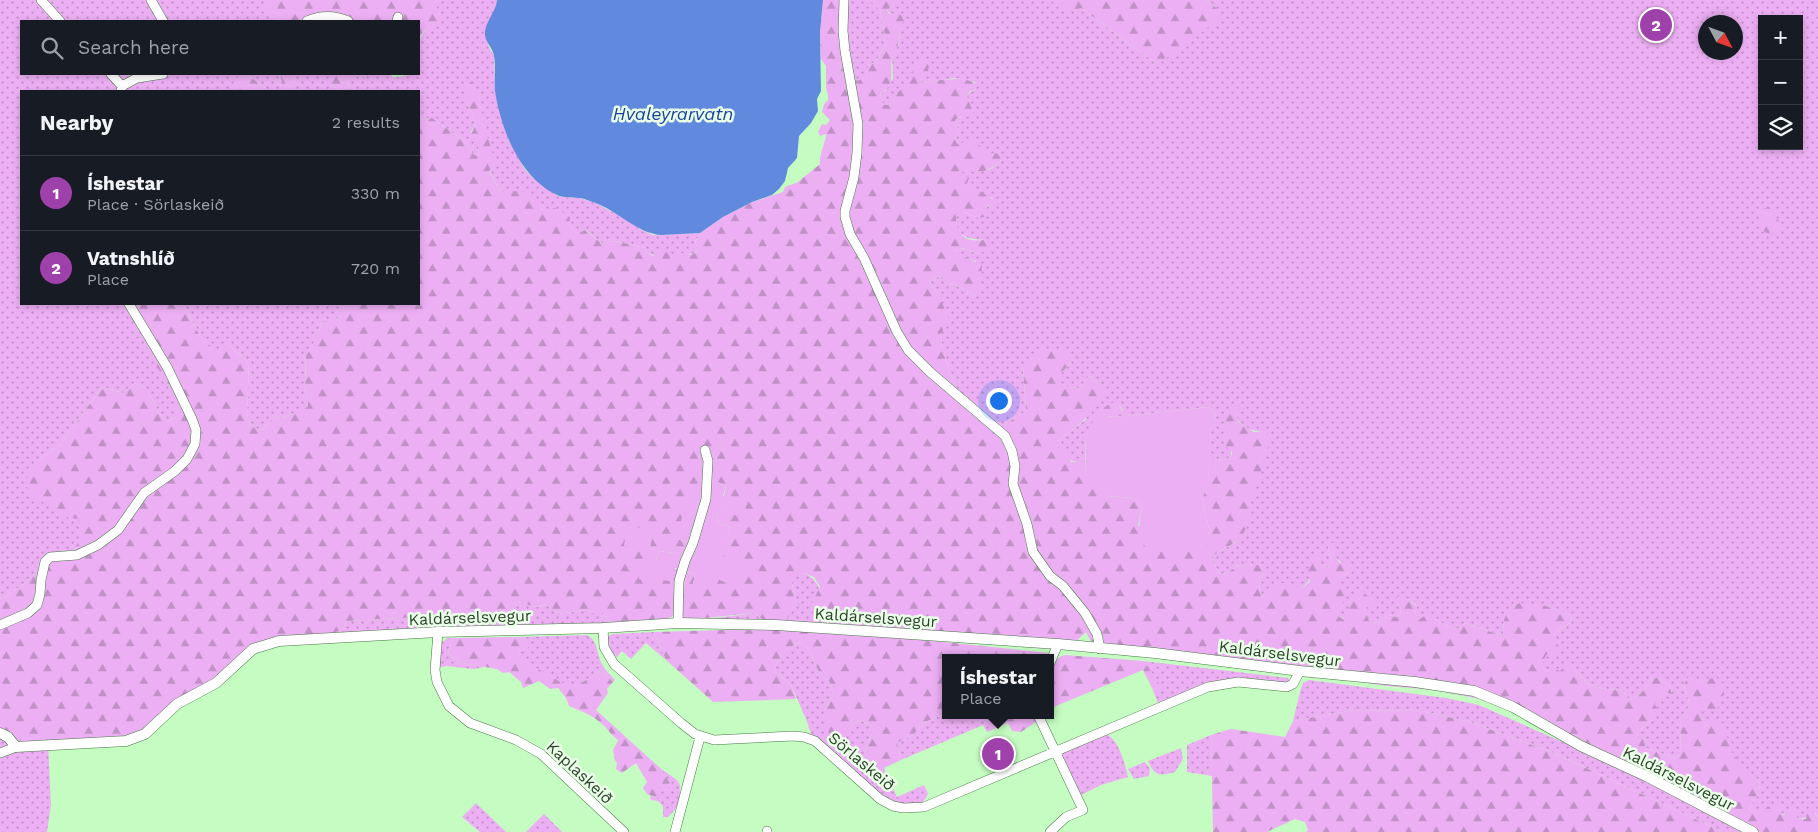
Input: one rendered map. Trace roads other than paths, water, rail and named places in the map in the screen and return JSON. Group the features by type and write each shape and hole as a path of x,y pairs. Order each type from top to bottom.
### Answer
{"street":[{"path":"41,0 59,20"},
{"path":"151,0 161,20"},
{"path":"844,0 842,31 858,124 854,177 845,211 850,234 864,258 897,332 908,350 930,372 1004,436 1012,451 1015,466 1013,484 1027,524 1033,552 1050,576 1063,586 1085,613 1097,634 1100,649"},
{"path":"310,20 322,16 345,20"},
{"path":"111,75 122,88 137,78 156,75"},
{"path":"0,625 28,613 37,605 45,562 50,557 77,555 98,545 118,530 144,493 175,471 186,459 195,444 196,430 192,419 166,367 130,305"},
{"path":"678,623 679,581 706,499 708,461 705,450"},
{"name":"Kaldárselsvegur","path":"16,747 126,741 145,734 178,704 216,683 253,649 268,644 295,640 438,632 603,628 678,623 785,625 1058,644 1155,653 1300,671 1415,682 1484,694 1514,707 1581,746 1648,777 1753,832"},
{"name":"Sörlaskeið","path":"603,628 604,647 614,664 680,723 700,736 714,740 793,736 810,739 880,799 893,806 903,808 924,807 1208,687 1238,682 1287,687 1293,684 1300,671"},
{"name":"Kaplaskeið","path":"438,632 434,666 437,682 449,706 470,723 516,740 541,754 624,832"},
{"path":"1054,654 1058,644"},
{"path":"1040,719 1083,810 1066,818 1050,832"},
{"path":"0,733 8,737 16,747 0,753"},
{"path":"675,832 700,736"}],"water":[{"name":"Hvaleyrarvatn","path":"497,0 823,0 820,32 821,91 817,99 818,111 811,123 799,136 797,158 788,168 785,181 772,195 752,202 723,217 700,233 661,235 643,230 593,202 581,198 559,196 544,187 522,164 514,150 507,136 498,106 495,91 494,56 485,36 487,24"}],"place":[{"name":"Vatnshlíð","path":"1656,25"},
{"name":"Íshestar","path":"998,754"}]}
